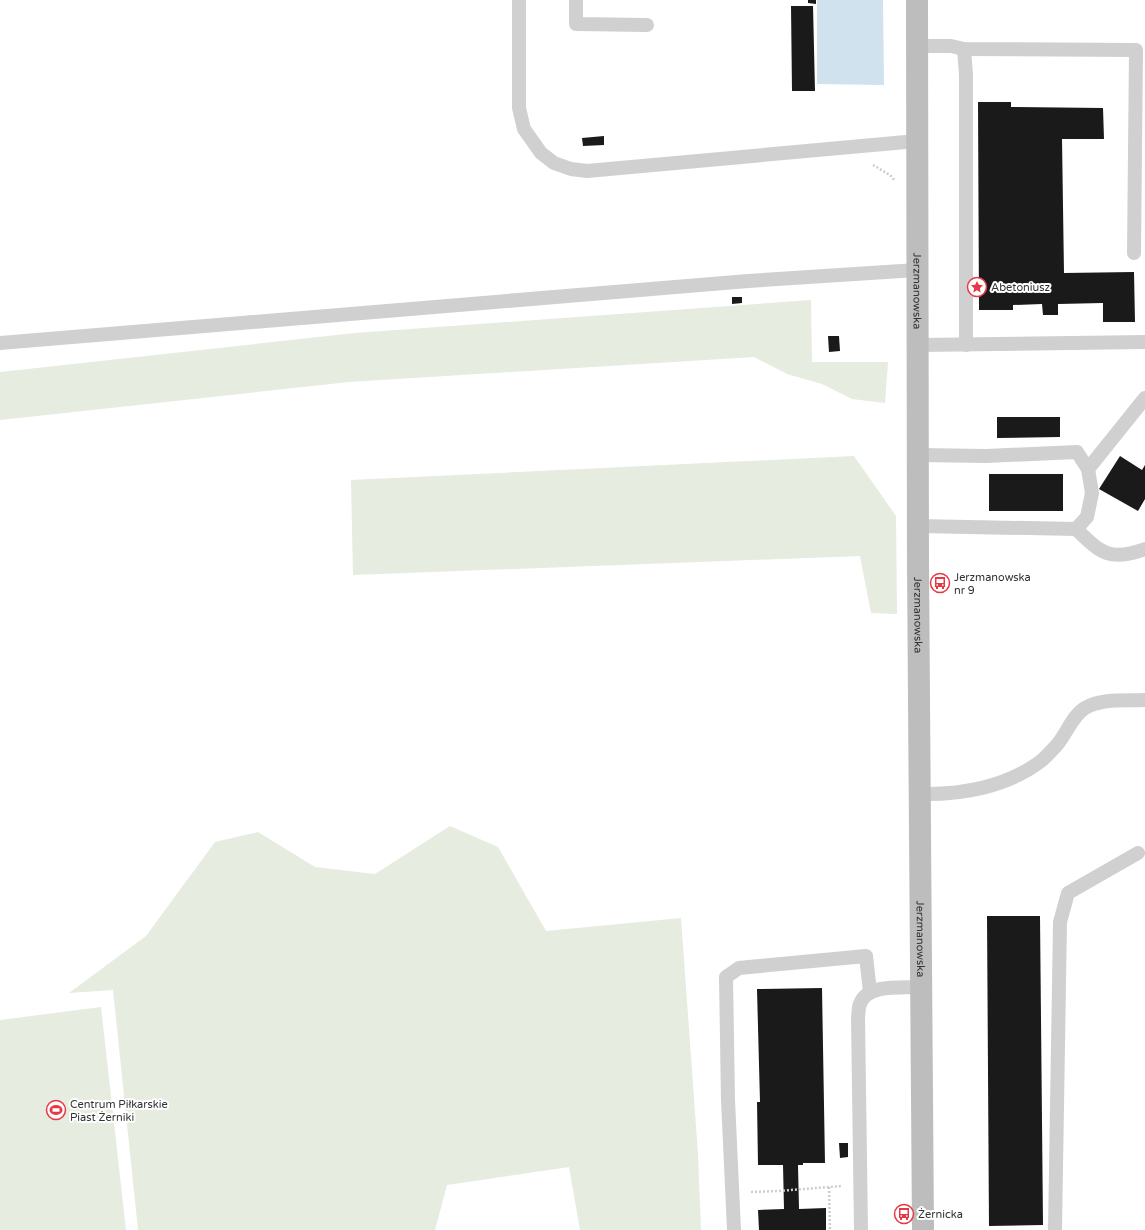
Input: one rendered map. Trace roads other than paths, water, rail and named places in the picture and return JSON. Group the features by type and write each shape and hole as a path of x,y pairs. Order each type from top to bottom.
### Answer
{"street":[{"name":"Jerzmanowska","path":"917,0 918,526 923,1230"}],"lane":[{"path":"519,0 519,108 524,130 531,141 541,153 554,163 571,169 587,171 917,141"},
{"path":"576,0 576,24 647,25"},
{"path":"917,46 951,46 964,49 1136,50 1134,253"},
{"path":"964,49 966,75 966,345"},
{"path":"0,343 740,281 917,270"},
{"path":"918,345 1145,342"},
{"path":"1088,469 1144,403"},
{"path":"919,455 986,456 1077,452 1088,469 1092,493 1087,517 1076,529"},
{"path":"918,526 1076,529 1096,548 1114,555 1123,555 1145,549"},
{"path":"920,794 936,794 988,787 1018,775 1041,761 1057,744 1077,716 1085,708 1103,702 1145,700"},
{"path":"1055,1230 1060,922 1068,893 1138,853"},
{"path":"734,1230 728,1100 726,977 739,968 866,956 870,992"},
{"path":"861,1230 858,1017 860,1004 870,992 879,989 921,987"}],"water":[{"path":"817,0 883,0 884,85 817,84"}],"place":[{"name":"Abetoniusz","path":"977,287"},
{"name":"Jerzmanowska nr 9","path":"940,583"},
{"name":"Centrum Piłkarskie Piast Żerniki","path":"56,1110"},
{"name":"Żernicka","path":"904,1214"}]}
